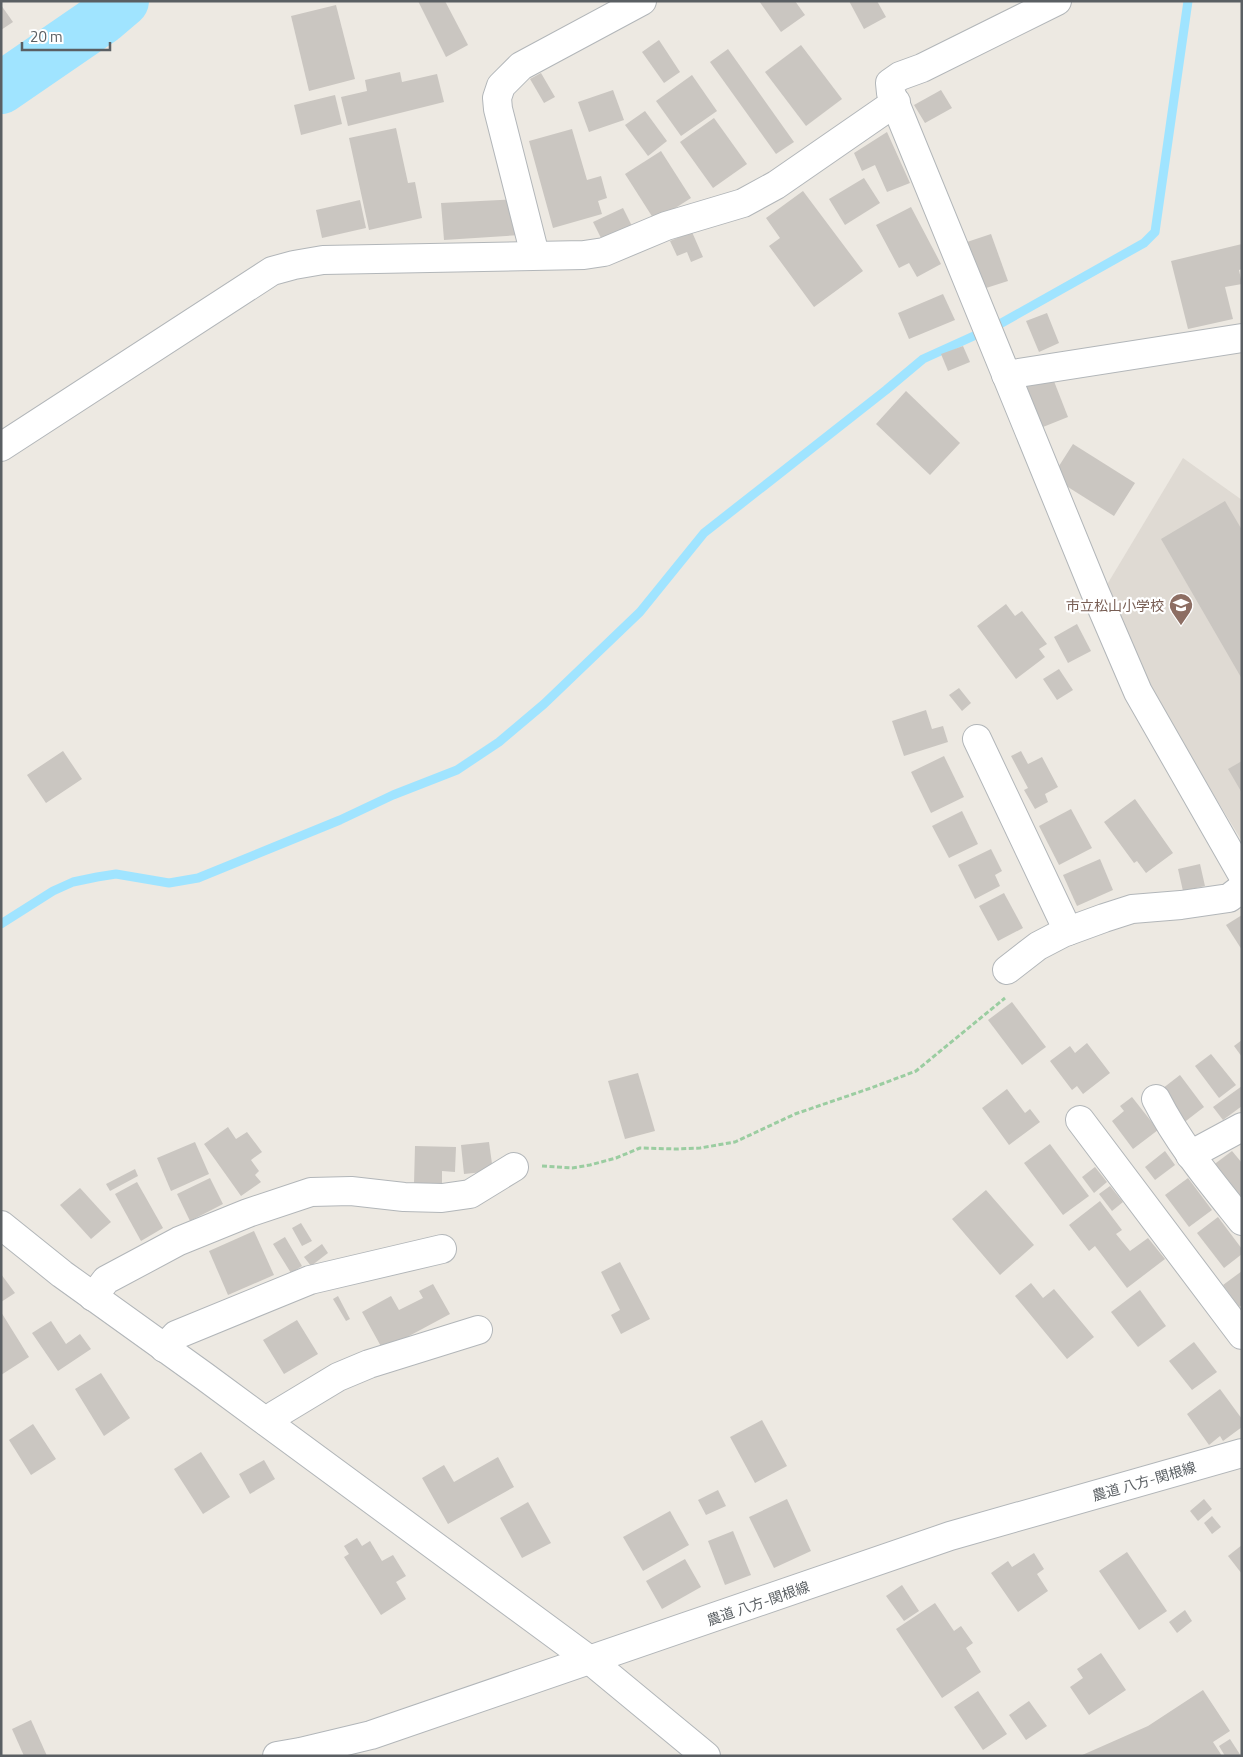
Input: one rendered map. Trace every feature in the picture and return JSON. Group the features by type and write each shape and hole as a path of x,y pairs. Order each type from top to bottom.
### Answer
{"street":[{"path":"535,256 498,109 497,98 501,86 521,66 642,1"},
{"path":"1057,1 922,68 900,76 890,83 891,93 1095,592 1138,692 1242,874"},
{"path":"1,447 272,271 323,260 535,256 604,252 666,226 743,203 776,185 896,102"},
{"path":"1006,375 1242,338"},
{"path":"976,738 1068,931"},
{"path":"1010,968 1038,946 1068,931 1132,909 1181,905 1229,898 1242,888"},
{"path":"1156,1099 1169,1125 1190,1155 1242,1221"},
{"path":"1080,1120 1242,1335"},
{"path":"1190,1155 1242,1127"},
{"path":"94,1297 106,1280 179,1241 248,1213 311,1192 351,1191 404,1197 442,1198 470,1194 514,1167"},
{"path":"1,1225 54,1268 267,1422 591,1661 706,1756"},
{"path":"164,1348 176,1335 310,1280 442,1249"},
{"path":"267,1422 275,1415 338,1377 369,1364 478,1330"},
{"name":"農道 八方-関根線","path":"277,1756 371,1735 591,1661 950,1536 1242,1453"}],"path":[{"path":"514,1167 533,1165 572,1168 616,1158 640,1148 700,1148 735,1142 795,1114 872,1088 916,1070 1024,983 1010,968"}],"shaded area":[{"name":"市立松山小学校","path":"1183,458 1242,500 1242,841 1134,665 1105,588"}],"building":[{"path":"418,1 445,1 468,45 446,57"},
{"path":"759,1 795,1 805,15 781,32"},
{"path":"849,1 877,1 886,17 864,29"},
{"path":"1,5 13,22 1,30"},
{"path":"336,5 355,79 309,91 291,16"},
{"path":"659,40 680,72 664,83 642,52"},
{"path":"801,45 842,99 806,126 765,72"},
{"path":"728,49 794,142 776,154 710,62"},
{"path":"400,72 402,82 437,74 444,102 348,126 341,97 367,91 365,80"},
{"path":"541,73 555,97 544,103 530,79"},
{"path":"692,75 717,111 681,136 656,101"},
{"path":"613,90 624,120 589,132 578,102"},
{"path":"941,90 952,108 925,123 914,105"},
{"path":"335,95 342,124 301,135 294,105"},
{"path":"645,111 667,141 648,156 625,125"},
{"path":"714,118 747,164 713,188 680,142"},
{"path":"396,128 408,183 415,182 422,218 369,230 349,138"},
{"path":"572,129 587,180 601,176 607,198 598,201 602,214 553,228 529,141"},
{"path":"887,132 910,183 887,192 875,165 862,171 854,153"},
{"path":"661,151 691,198 655,221 625,174"},
{"path":"864,178 880,203 845,225 829,199"},
{"path":"803,191 863,271 814,307 769,246 780,238 766,218"},
{"path":"519,199 521,235 444,240 441,203"},
{"path":"360,200 366,228 322,238 316,210"},
{"path":"911,207 941,264 917,277 909,263 899,268 876,225"},
{"path":"623,208 633,228 603,242 593,222"},
{"path":"692,232 703,257 691,262 687,252 677,256 670,241"},
{"path":"991,234 1008,281 983,289 967,242"},
{"path":"1242,244 1242,269 1239,270 1242,284 1225,287 1233,319 1188,329 1171,261"},
{"path":"943,294 955,320 909,339 898,313"},
{"path":"1047,313 1059,343 1039,352 1026,321"},
{"path":"963,346 970,362 948,371 941,354"},
{"path":"1050,371 1068,417 1038,429 1020,383"},
{"path":"906,391 960,443 930,475 876,424"},
{"path":"1073,444 1135,483 1114,516 1052,477"},
{"path":"1225,501 1242,530 1242,679 1161,539"},
{"path":"1006,604 1015,616 1022,611 1047,644 1039,649 1045,657 1016,679 977,626"},
{"path":"1077,624 1091,651 1068,663 1054,637"},
{"path":"1059,669 1073,690 1057,700 1043,679"},
{"path":"959,688 971,703 962,711 949,695"},
{"path":"926,710 932,729 943,726 948,742 904,756 892,721"},
{"path":"63,751 82,779 46,803 27,775"},
{"path":"1021,751 1028,764 1042,757 1058,787 1045,794 1048,802 1035,809 1024,790 1028,788 1011,756"},
{"path":"944,756 964,797 931,813 911,772"},
{"path":"1242,761 1242,793 1228,769"},
{"path":"1135,799 1173,853 1146,873 1137,861 1134,863 1104,822"},
{"path":"1071,809 1092,848 1059,865 1039,826"},
{"path":"962,811 978,844 949,858 932,826"},
{"path":"991,849 1002,871 995,875 1000,886 975,899 958,865"},
{"path":"1100,859 1113,890 1077,906 1063,875"},
{"path":"1200,864 1205,886 1183,891 1178,869"},
{"path":"1004,893 1023,928 998,941 979,906"},
{"path":"1242,915 1242,950 1226,925"},
{"path":"1012,1002 1046,1047 1022,1065 988,1020"},
{"path":"1242,1040 1242,1057 1234,1046"},
{"path":"1087,1043 1110,1073 1083,1094 1077,1086 1072,1090 1050,1061 1070,1046 1075,1053"},
{"path":"1211,1054 1236,1085 1219,1098 1195,1066"},
{"path":"638,1073 655,1131 625,1139 608,1081"},
{"path":"1180,1075 1204,1107 1182,1124 1158,1092"},
{"path":"1242,1086 1242,1106 1223,1120 1213,1107"},
{"path":"1007,1089 1025,1113 1030,1109 1040,1122 1009,1145 982,1108"},
{"path":"1132,1097 1158,1130 1133,1149 1112,1121 1124,1111 1120,1106"},
{"path":"228,1127 236,1139 247,1132 262,1152 251,1160 259,1171 255,1175 261,1182 241,1196 204,1144"},
{"path":"195,1142 209,1174 171,1191 157,1158"},
{"path":"489,1142 493,1171 464,1174 461,1145"},
{"path":"1050,1144 1089,1196 1063,1215 1024,1163"},
{"path":"415,1146 456,1147 455,1172 442,1171 442,1184 414,1184"},
{"path":"1165,1151 1175,1165 1155,1180 1145,1167"},
{"path":"1232,1151 1242,1163 1242,1194 1236,1198 1212,1166"},
{"path":"1095,1167 1107,1182 1094,1193 1082,1177"},
{"path":"135,1169 138,1176 110,1191 106,1184"},
{"path":"210,1178 223,1204 190,1221 177,1194"},
{"path":"1188,1178 1212,1210 1189,1227 1165,1195"},
{"path":"137,1182 163,1228 141,1241 115,1194"},
{"path":"1110,1186 1123,1202 1112,1211 1099,1194"},
{"path":"80,1188 111,1222 91,1239 60,1205"},
{"path":"986,1190 1034,1245 1000,1275 952,1219"},
{"path":"1100,1201 1122,1230 1116,1234 1130,1251 1148,1238 1165,1259 1127,1288 1095,1246 1089,1251 1069,1225"},
{"path":"1218,1217 1242,1249 1242,1254 1224,1268 1197,1233"},
{"path":"301,1223 312,1241 302,1246 292,1228"},
{"path":"254,1231 274,1275 228,1295 209,1251"},
{"path":"285,1237 302,1266 291,1273 273,1244"},
{"path":"322,1244 328,1253 311,1266 304,1257"},
{"path":"620,1262 650,1319 621,1334 611,1315 620,1310 601,1272"},
{"path":"1242,1271 1242,1305 1239,1307 1223,1285"},
{"path":"1,1274 15,1293 1,1302"},
{"path":"1031,1283 1043,1298 1054,1289 1094,1337 1067,1359 1015,1296"},
{"path":"433,1284 450,1314 383,1350 362,1312 391,1296 399,1310 423,1298 419,1291"},
{"path":"1140,1290 1166,1326 1138,1347 1111,1312"},
{"path":"338,1296 350,1319 346,1321 333,1299"},
{"path":"1,1312 29,1357 1,1375"},
{"path":"297,1320 318,1354 284,1374 263,1340"},
{"path":"51,1321 66,1344 80,1334 91,1349 58,1371 32,1333"},
{"path":"1194,1342 1217,1372 1192,1390 1169,1361"},
{"path":"101,1373 130,1418 104,1436 75,1389"},
{"path":"1220,1389 1242,1419 1242,1427 1223,1441 1220,1436 1209,1445 1187,1414"},
{"path":"762,1420 787,1466 755,1483 730,1437"},
{"path":"33,1424 56,1459 31,1475 9,1440"},
{"path":"201,1452 230,1497 203,1514 174,1469"},
{"path":"498,1457 514,1487 448,1524 422,1478 444,1465 454,1482"},
{"path":"264,1460 275,1479 250,1494 239,1474"},
{"path":"718,1490 726,1506 706,1515 698,1500"},
{"path":"787,1499 811,1551 774,1568 749,1517"},
{"path":"1204,1499 1212,1509 1198,1521 1190,1511"},
{"path":"528,1502 551,1543 522,1558 500,1518"},
{"path":"670,1511 689,1545 643,1571 623,1537"},
{"path":"1212,1516 1221,1527 1212,1534 1204,1523"},
{"path":"733,1531 751,1575 725,1585 708,1541"},
{"path":"357,1538 362,1546 370,1541 382,1561 393,1555 406,1576 396,1582 406,1599 381,1615 344,1557 349,1554 344,1546"},
{"path":"1242,1545 1242,1574 1228,1556"},
{"path":"1127,1552 1167,1611 1139,1630 1099,1571"},
{"path":"1034,1553 1044,1569 1037,1574 1048,1591 1018,1612 991,1573 1008,1561 1012,1567"},
{"path":"685,1559 701,1587 662,1609 646,1581"},
{"path":"902,1585 919,1611 904,1621 886,1596"},
{"path":"935,1603 954,1631 961,1626 973,1643 966,1648 981,1672 942,1698 896,1629"},
{"path":"1185,1610 1192,1621 1177,1633 1169,1622"},
{"path":"1101,1653 1126,1690 1089,1715 1070,1687 1083,1678 1077,1669"},
{"path":"1203,1690 1230,1731 1213,1742 1222,1756 1080,1756 1148,1726"},
{"path":"978,1691 1007,1734 983,1750 954,1707"},
{"path":"1029,1701 1047,1726 1026,1740 1009,1715"},
{"path":"31,1720 47,1756 24,1756 12,1729"},
{"path":"1230,1739 1241,1756 1225,1756 1219,1746"}],"waterway":[{"path":"1,88 103,18 123,1"},
{"path":"1,924 53,891 73,882 116,874 169,883 198,878 340,820 393,795 457,770 499,742 544,704 640,612 704,533 923,359 998,325 1144,243 1155,232 1188,1"}],"place":[{"name":"市立松山小学校","path":"1181,626"}]}
